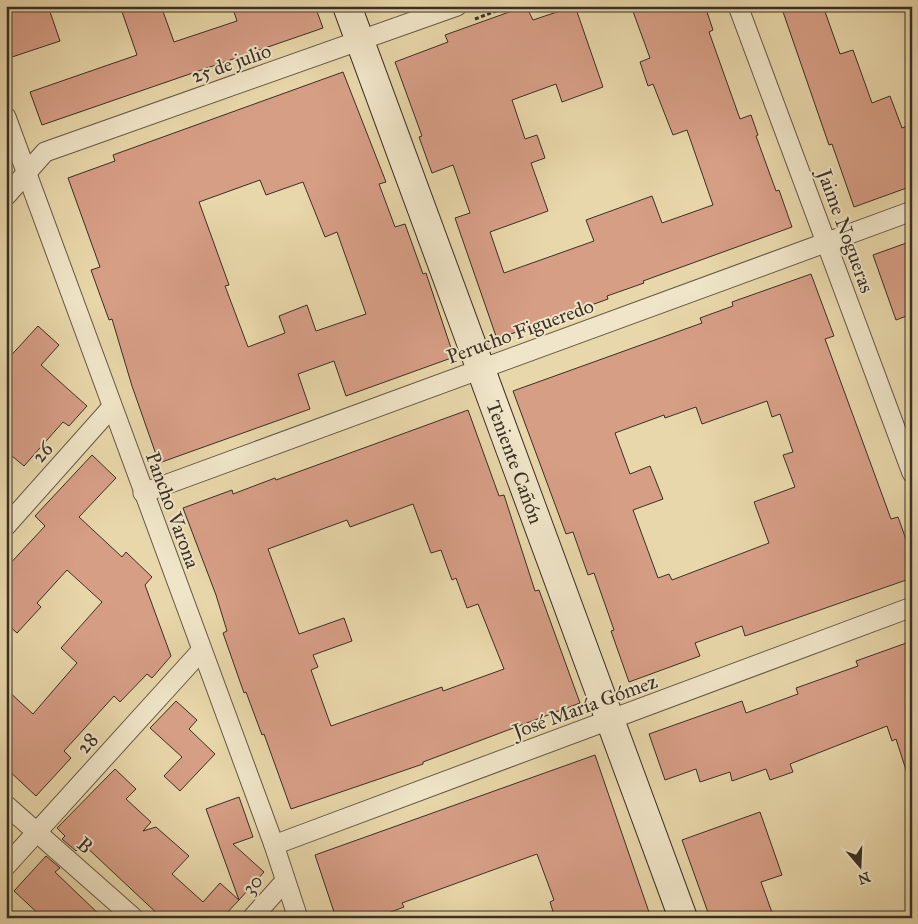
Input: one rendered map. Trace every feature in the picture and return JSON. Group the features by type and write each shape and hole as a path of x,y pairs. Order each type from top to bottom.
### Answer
{"street":[{"name":"Teniente Cañón","path":"347,6 683,918"},
{"name":"25 de julio","path":"6,196 45,152 457,6"},
{"name":"Jaime Nogueras","path":"738,6 912,472"},
{"name":"Pancho Varona","path":"6,117 28,172 143,493 274,845 298,918"},
{"name":"Perucho Figueredo","path":"143,493 912,211"},
{"name":"26","path":"6,526 112,407"},
{"name":"José María Gómez","path":"274,845 611,721 912,607"},
{"name":"28","path":"6,866 202,651"},
{"name":"B","path":"6,805 134,918"},
{"name":"30","path":"252,918 285,881"}],"building":[{"path":"6,6 48,6 60,41 6,59"},
{"path":"120,6 161,6 174,42 237,21 232,6 315,6 323,28 42,125 30,92 137,55"},
{"path":"526,6 533,20 575,6 603,87 562,102 556,84 512,100 525,139 537,135 545,158 531,163 548,211 490,232 504,273 594,241 586,220 652,196 662,223 713,205 687,130 673,135 653,84 648,86 640,62 650,58 631,6 705,6 713,30 709,32 740,119 751,115 758,135 756,136 776,191 779,190 792,227 643,281 644,283 607,296 608,299 497,339 455,218 470,213 453,165 432,173 419,137 422,136 395,62 448,42 445,35"},
{"path":"781,6 823,6 840,54 853,50 872,103 890,96 902,128 912,124 912,186 854,207 832,144 829,145"},
{"path":"343,72 386,182 379,184 395,227 405,224 423,274 426,273 454,357 346,396 334,361 298,374 310,409 159,463 132,386 112,319 109,320 91,270 100,267 68,178 115,161 113,155","holes":["260,180 266,195 303,182 325,237 337,232 366,314 316,331 307,305 279,316 285,333 248,347 225,286 229,285 199,202"]},
{"path":"912,241 912,314 896,320 873,255"},
{"path":"811,274 834,336 825,339 891,519 898,517 912,556 912,578 745,636 742,626 695,643 700,656 629,682 611,631 614,630 594,573 588,575 573,532 566,534 513,391 702,323 700,318 733,306 732,302","holes":["767,401 772,417 780,414 793,452 783,455 795,487 754,502 769,543 672,580 669,574 658,578 633,510 663,499 650,466 630,474 615,433 664,415 665,418 696,407 702,424"]},
{"path":"38,326 59,345 41,365 87,406 69,426 63,422 24,466 6,451 6,361"},
{"path":"468,410 499,496 504,495 535,591 539,590 580,703 423,762 423,764 291,809 264,734 262,735 246,692 244,693 223,633 227,631 216,595 183,508 232,490 233,494 275,478 276,480","holes":["413,504 431,553 441,550 452,580 456,578 467,608 478,604 504,669 443,691 442,687 331,726 311,670 318,667 313,655 352,641 344,618 299,634 268,549 347,520 350,527"]},
{"path":"92,455 116,478 79,517 122,557 126,552 152,577 145,585 171,656 152,678 147,674 120,702 114,696 64,751 71,758 36,796 6,768 6,689 33,714 77,663 61,648 102,602 67,570 37,603 41,607 17,633 6,623 6,568 45,526 35,516"},
{"path":"912,641 912,776 908,776 896,739 892,741 887,726 790,764 793,772 770,780 766,769 732,781 730,772 700,782 696,769 665,780 649,734 742,701 746,713 798,694 796,688 858,666 856,661"},
{"path":"176,701 197,720 189,729 215,754 180,791 164,776 182,757 150,728"},
{"path":"595,755 651,918 555,918 550,902 554,900 537,854 402,903 404,907 375,918 336,918 315,855"},
{"path":"115,769 136,789 126,799 151,822 143,831 156,827 189,856 172,874 203,902 220,883 239,900 222,918 162,918 83,844 76,851 62,839 65,836 57,828"},
{"path":"239,797 253,837 233,844 264,872 239,900 206,809"},
{"path":"760,812 782,875 761,882 774,918 710,918 682,840"},
{"path":"46,856 60,868 55,872 103,918 43,918 14,891"}]}
